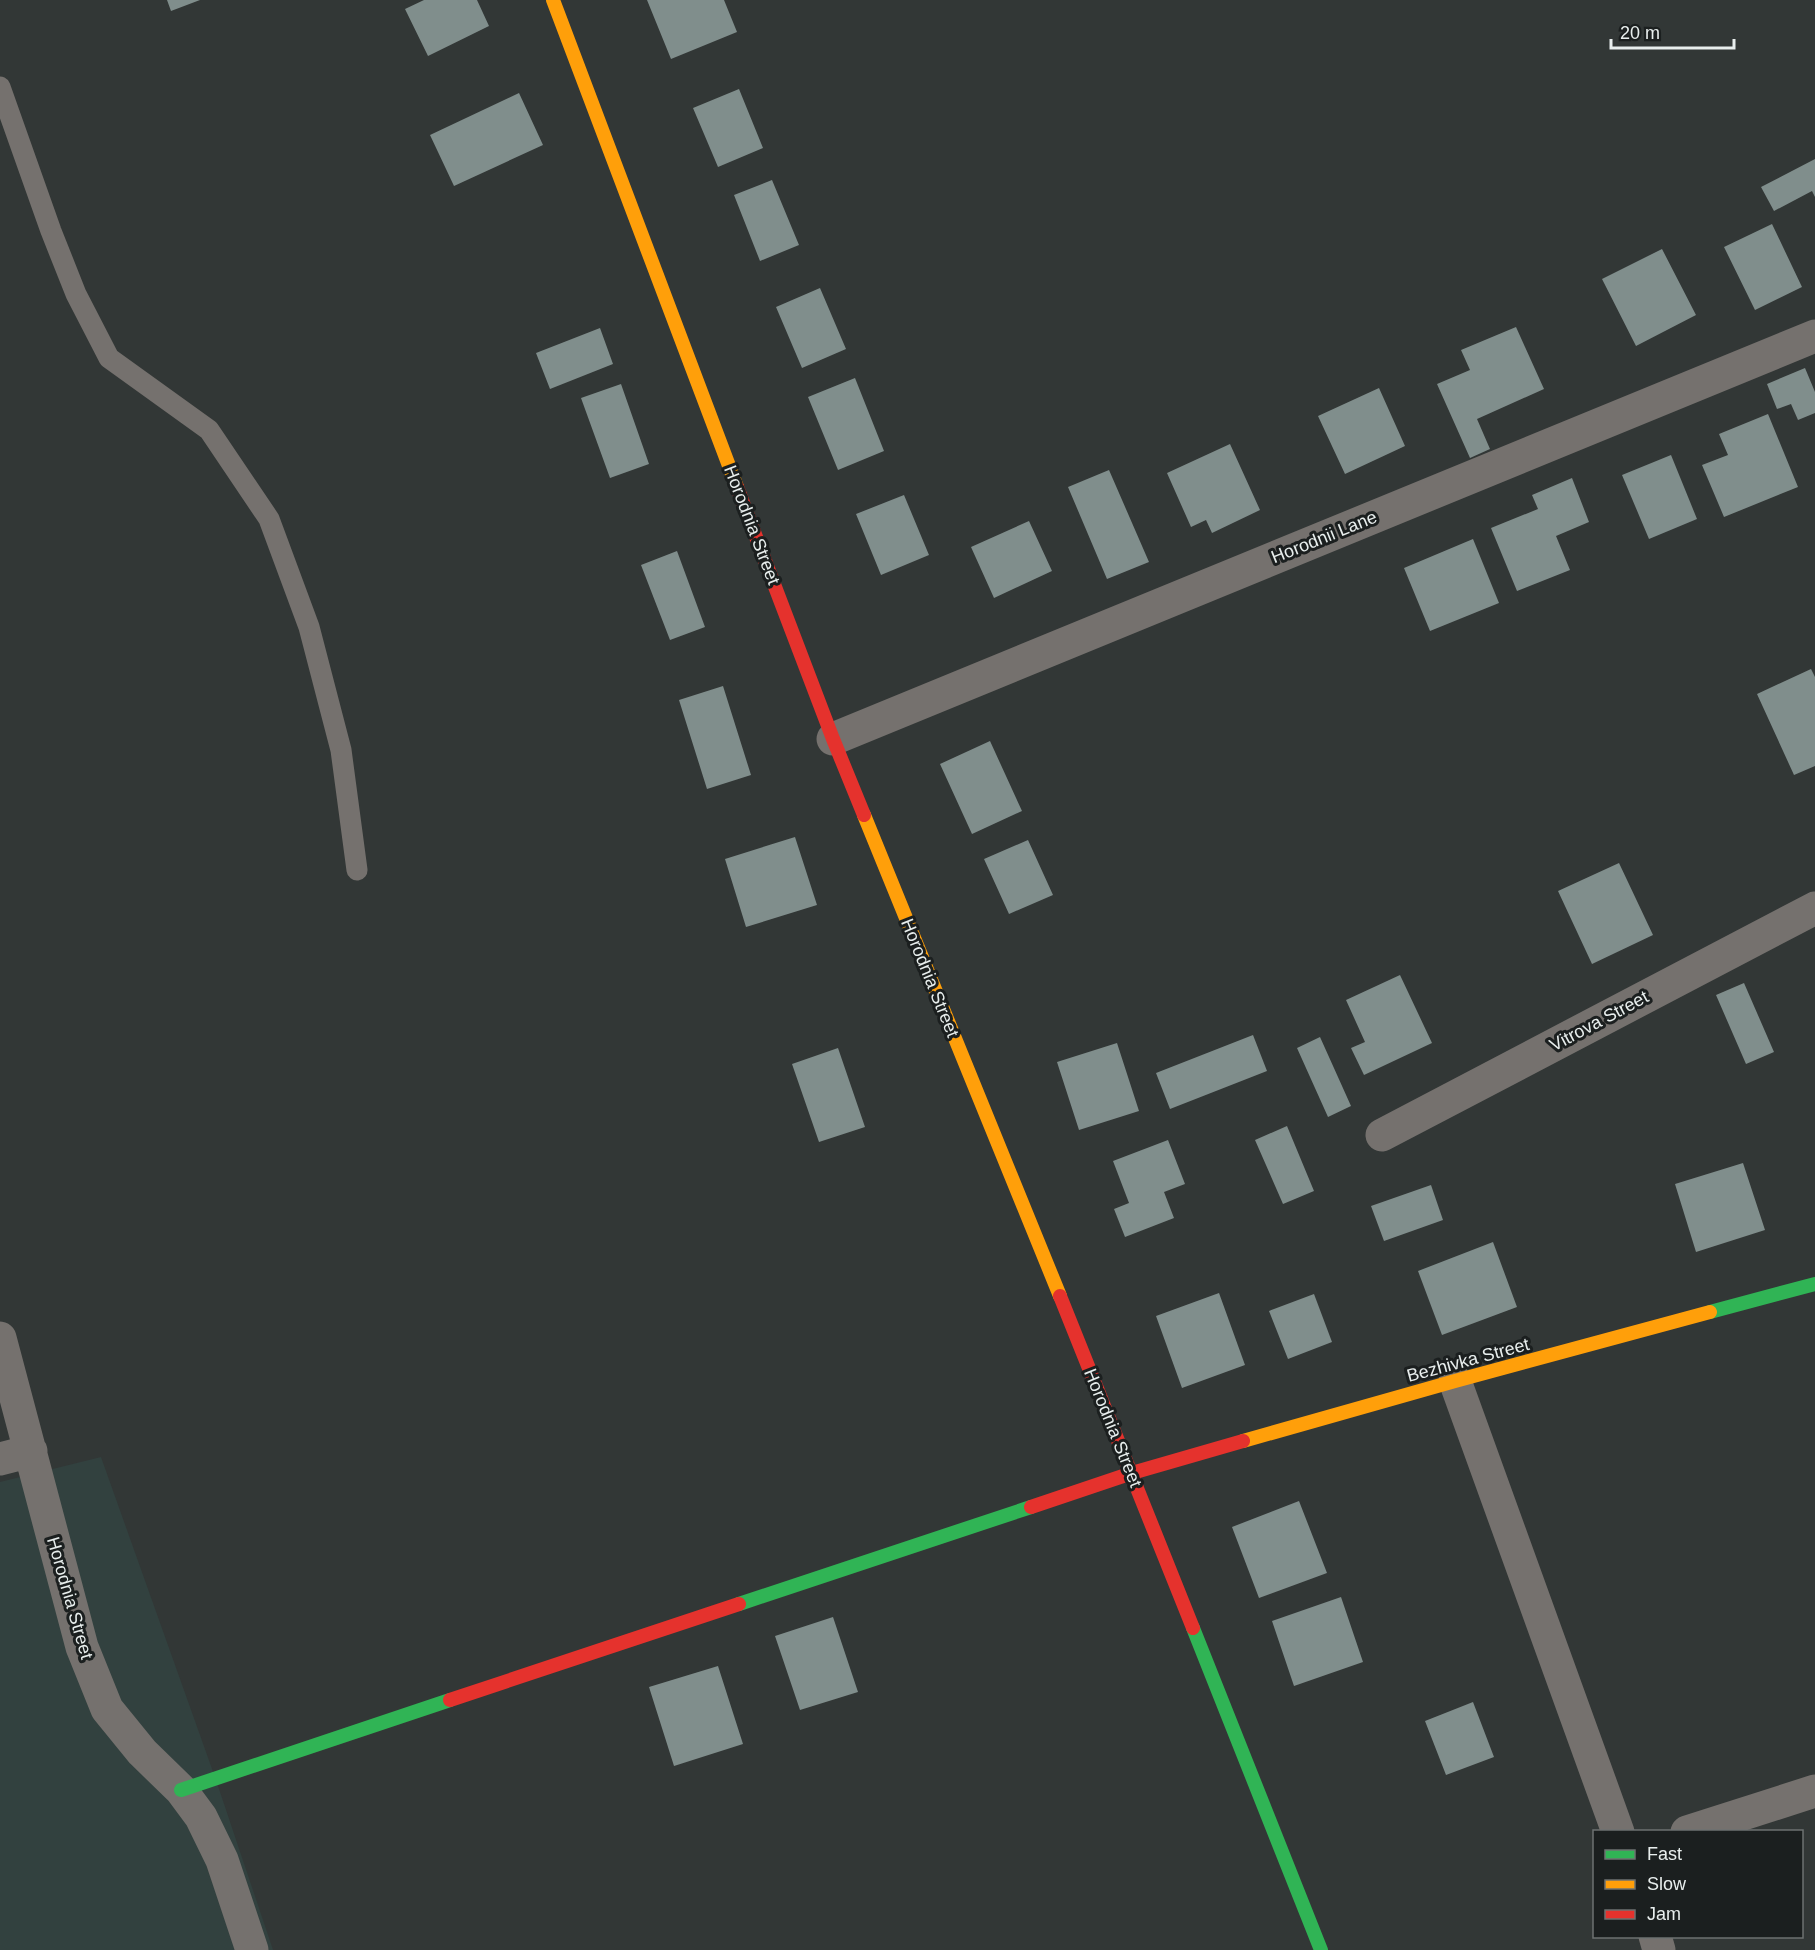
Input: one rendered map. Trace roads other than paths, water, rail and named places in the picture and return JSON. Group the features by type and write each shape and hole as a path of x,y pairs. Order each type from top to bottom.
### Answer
{"street":[{"name":"Horodnia Street","path":"553,0 833,739 1132,1473 1321,1950"},
{"name":"Horodnii Lane","path":"833,739 1815,336"},
{"name":"Vitrova Street","path":"1382,1135 1815,908"},
{"name":"Bezhivka Street","path":"181,1790 1132,1473 1455,1381 1815,1284"},
{"name":"Horodnia Street","path":"0,1338 82,1647 107,1709 142,1752 181,1790 201,1817 222,1860 252,1950"},
{"path":"1455,1381 1617,1830"},
{"path":"0,1459 31,1451"},
{"path":"1693,1830 1815,1791"}],"lane":[{"path":"0,87 76,294 110,358 209,430 269,519 309,627 341,750 357,870"}]}
